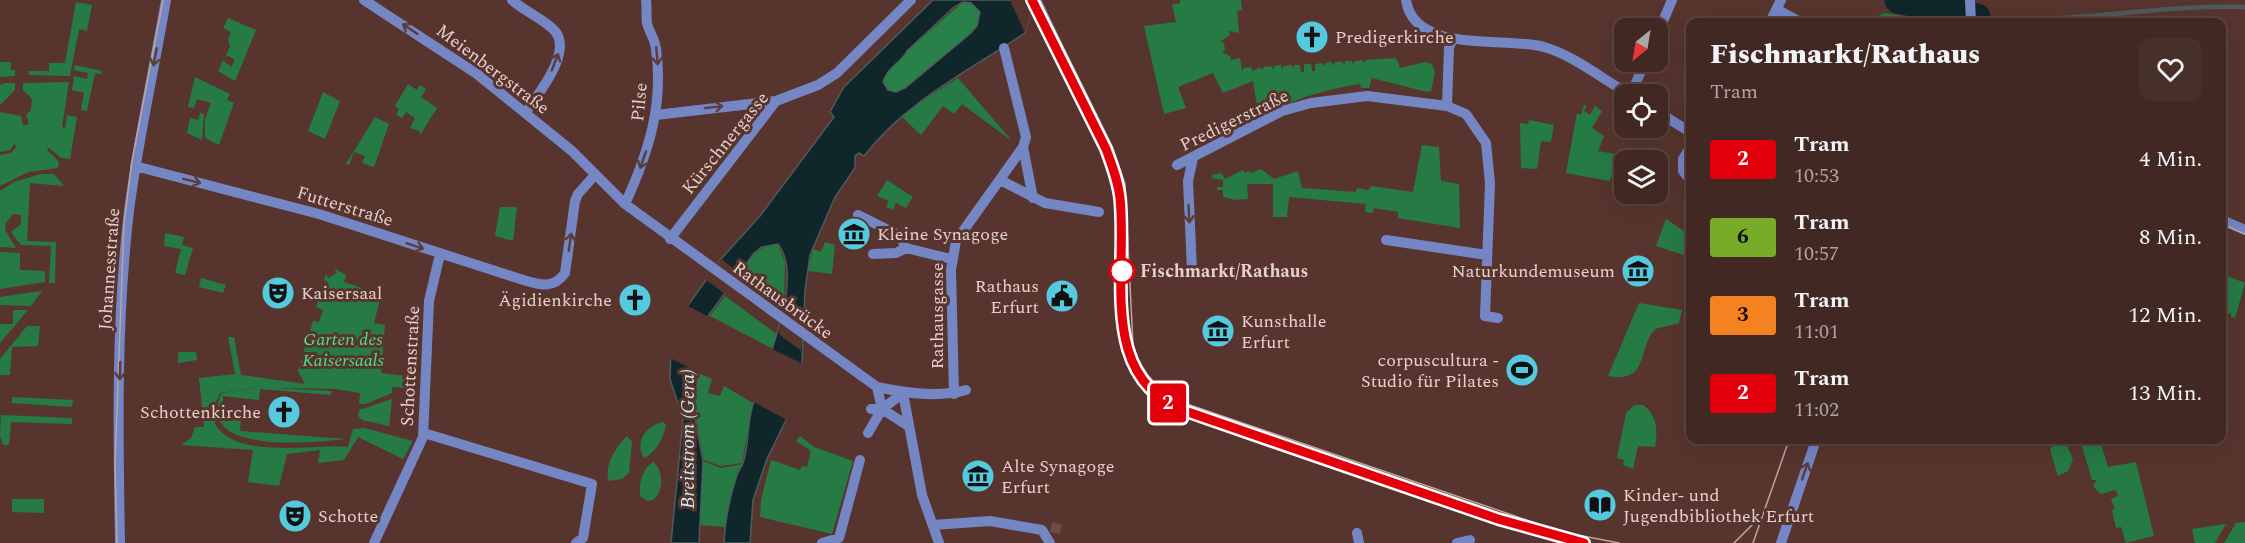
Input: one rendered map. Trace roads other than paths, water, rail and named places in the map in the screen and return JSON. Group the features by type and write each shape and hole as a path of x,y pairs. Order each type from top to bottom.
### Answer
{"street":[{"name":"Johannesstraße","path":"120,543 118,464 127,234 135,166 166,0"},
{"name":"Meienbergstraße","path":"364,0 477,75 526,112 572,151 594,176 625,204"},
{"path":"512,0 554,30 560,40 555,67 526,112"},
{"name":"Pilse","path":"625,204 643,165 656,114 658,66 654,36 648,25 646,0"},
{"name":"Kürschnergasse","path":"670,239 776,101 818,85 837,73 910,0"},
{"path":"1036,0 1056,43"},
{"path":"1406,0 1409,15 1417,23 1453,39 1543,46 1614,85"},
{"path":"1664,18 1672,0"},
{"path":"1970,3 1971,18"},
{"path":"1772,18 1780,5 1795,18"},
{"path":"1448,106 1449,47 1453,39"},
{"path":"1004,48 1026,137 1023,147 1033,198"},
{"name":"Predigerstraße","path":"1177,165 1193,159 1282,111 1311,103 1367,96 1448,106 1466,114 1486,143 1490,183 1487,255"},
{"path":"656,114 776,101"},
{"path":"1668,118 1686,130"},
{"name":"Rathausgasse","path":"954,394 951,260 957,241 1023,147"},
{"path":"1686,154 1683,159 1683,171 1686,175"},
{"path":"1192,270 1188,181 1193,159"},
{"name":"Futterstraße","path":"135,166 319,214 543,285 554,284 565,273 575,201 578,194 594,176"},
{"path":"1000,180 1045,203 1099,212"},
{"name":"Rathausbrücke","path":"625,204 670,239 877,387"},
{"path":"858,216 900,236 899,253"},
{"path":"2226,222 2245,230"},
{"path":"1386,240 1487,255 1485,315 1498,318"},
{"path":"873,254 899,253 951,260"},
{"name":"Schottenstraße","path":"374,543 424,433 429,301 440,254"},
{"path":"867,433 876,409 877,387 903,393 954,394 966,390"},
{"path":"876,409 903,393"},
{"path":"903,393 907,425 922,495 939,543"},
{"path":"876,409 907,425"},
{"path":"424,433 592,484 583,538 576,543"},
{"path":"1781,543 1815,444"},
{"path":"822,543 839,538 860,460"},
{"path":"933,525 990,521 1046,529 1050,543"},
{"path":"1457,543 1470,540"}],"water":[{"name":"Breitstrom (Gera)","path":"933,0 1035,0 1025,33 918,103 880,137 864,156 859,153 855,156 855,168 835,197 810,255 805,291 802,364 786,420 767,459 753,500 750,543 724,543 732,491 745,456 752,408 780,325 785,301 787,279 785,260 778,244 762,247 754,253 703,323 694,413 703,461 699,543 671,543 683,419 670,379 671,351 681,315 721,259 760,216 834,117 830,112 844,87","holes":["963,2 971,3 980,12 977,26 971,33 905,88 896,92 888,90 883,82 885,77 907,51 954,7"]}],"waterway":[{"path":"1898,0 1977,17"},
{"path":"2060,18 2211,7 2245,7"},
{"path":"1977,17 1994,18"}],"tunnel":[{"path":"1051,527 1064,530"}],"tram line":[{"path":"117,543 115,464 124,223 132,161 163,0"},
{"name":"2","path":"1032,0 1106,149 1114,173 1120,196 1125,340 1131,363 1138,376 1152,392 1177,408 1188,412 1498,519 1559,538 1584,543"},
{"path":"1040,0 1112,146 1125,184 1133,345 1141,366 1154,382 1190,405 1562,532 1619,543"},
{"path":"2226,226 2245,234"},
{"path":"1753,543 1788,444"},
{"path":"1734,543 1758,519"}],"place":[{"name":"Predigerkirche","path":"1312,37"},
{"name":"Kleine Synagoge","path":"854,234"},
{"name":"Fischmarkt/Rathaus","path":"1122,271"},
{"name":"Naturkundemuseum","path":"1638,271"},
{"name":"Kaisersaal","path":"278,293"},
{"name":"Rathaus Erfurt","path":"1062,296"},
{"name":"Ägidienkirche","path":"635,300"},
{"name":"Kunsthalle Erfurt","path":"1218,331"},
{"name":"corpuscultura - Studio für Pilates","path":"1522,370"},
{"name":"Schottenkirche","path":"284,412"},
{"name":"Alte Synagoge Erfurt","path":"978,476"},
{"name":"Kinder- und Jugendbibliothek Erfurt","path":"1600,505"},
{"name":"Schotte","path":"295,516"}],"park label":[{"name":"Garten des Kaisersaals","path":"343,349"}]}
